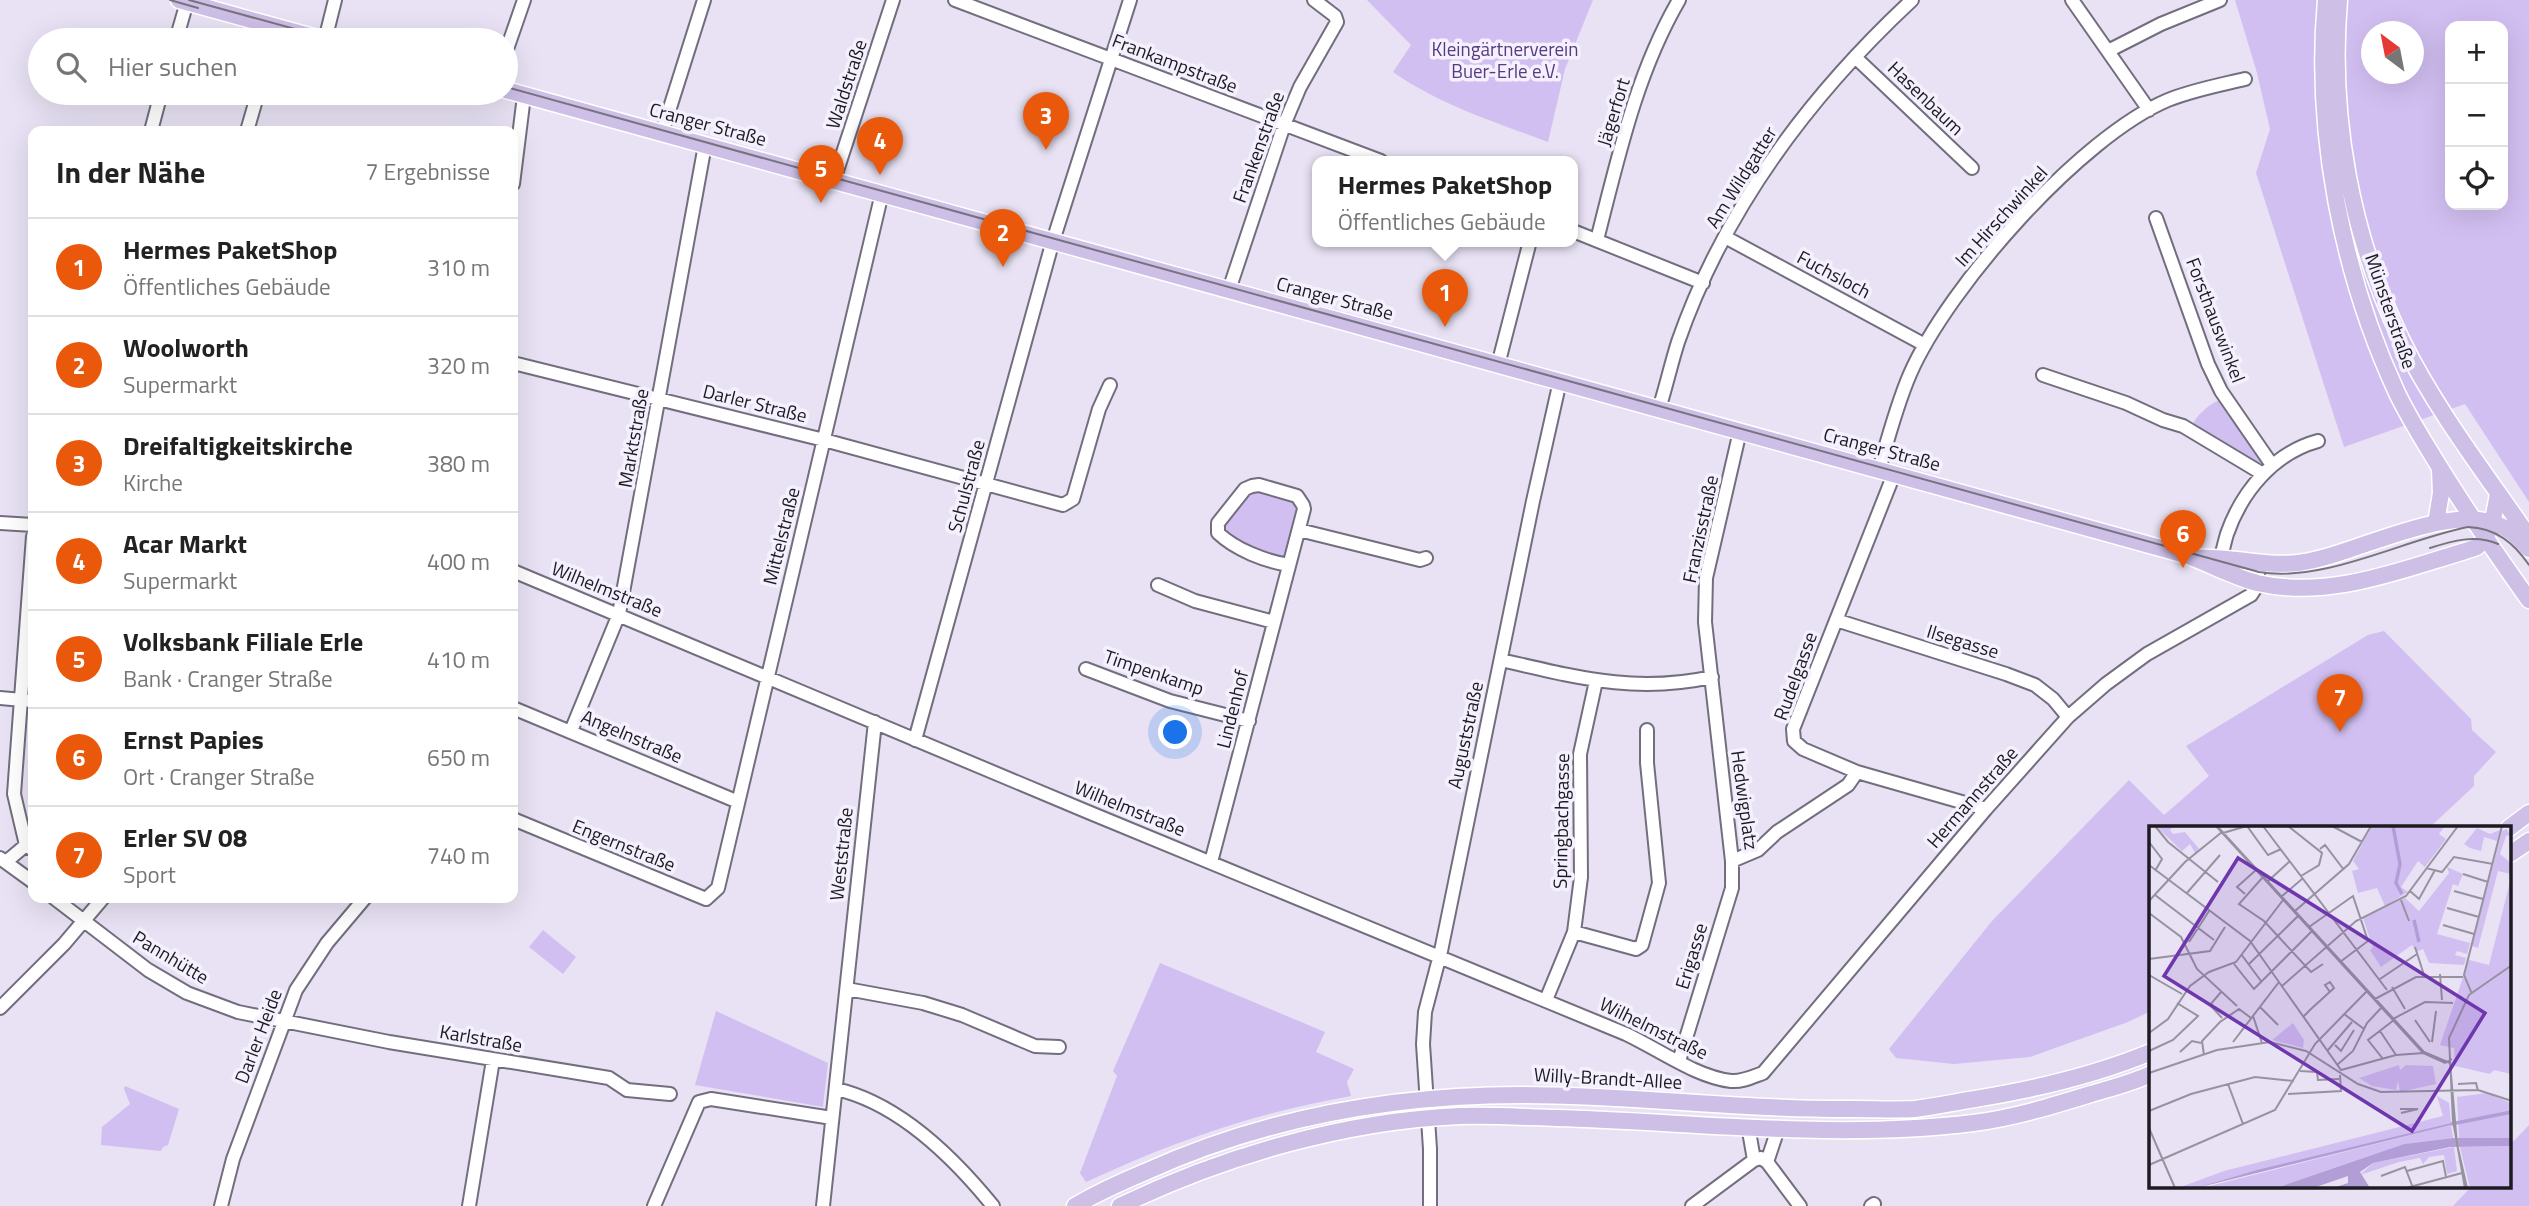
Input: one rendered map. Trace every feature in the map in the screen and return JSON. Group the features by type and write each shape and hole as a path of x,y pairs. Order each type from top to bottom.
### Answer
{"main road":[{"name":"Münsterstraße","path":"2326,0 2321,66 2323,106 2335,194 2345,239 2381,354 2403,404 2439,466 2473,520 2488,530 2500,560 2529,600"},
{"name":"Münsterstraße","path":"2339,0 2336,55 2340,123 2350,191 2374,275 2402,341 2431,393 2529,537"},
{"path":"183,1 258,28"},
{"name":"Cranger Straße","path":"518,94 2194,558 2219,563 2256,565 2298,563 2436,523 2454,519 2473,520"},
{"path":"2436,523 2442,481 2439,466"},
{"path":"2498,493 2496,510 2488,530 2507,529 2529,549"},
{"name":"Cranger Straße","path":"2219,563 2257,583 2313,589 2350,585 2479,546 2488,530"},
{"path":"2462,552 2485,552 2500,560"},
{"path":"2512,826 2529,813"},
{"path":"2512,853 2529,841"},
{"name":"Willy-Brandt-Allee","path":"1075,1206 1174,1159 1229,1138 1305,1117 1386,1102 1522,1095 1605,1097 1806,1110 1915,1109 2035,1089 2149,1053"},
{"path":"1120,1206 1182,1178 1275,1146 1427,1118 1547,1118 1778,1129 1903,1130 1975,1123 2045,1109 2149,1075"}],"street":[{"path":"328,28 335,0"},
{"path":"514,28 524,0"},
{"path":"662,133 704,0"},
{"name":"Waldstraße","path":"834,180 893,0"},
{"name":"Frankampstraße","path":"956,0 1368,156"},
{"name":"Schulstraße","path":"915,740 1053,241 1129,0"},
{"name":"Frankenstraße","path":"1229,290 1284,125 1300,87 1337,23 1335,16 1314,0"},
{"name":"Jägerfort","path":"1597,240 1638,92 1653,51 1679,0"},
{"path":"2071,0 2149,110"},
{"path":"2108,51 2161,24 2220,0"},
{"path":"178,28 183,1"},
{"name":"Am Wildgatter","path":"1659,409 1679,342 1703,283 1725,237 1768,165 1814,103 1907,1"},
{"name":"Hasenbaum","path":"1855,57 1972,168"},
{"name":"Im Hirschwinkel","path":"1886,472 1910,375 1925,345 1963,287 2037,202 2094,149 2149,110 2194,91 2245,79"},
{"path":"518,144 524,96"},
{"path":"152,126 158,105"},
{"path":"248,126 255,105"},
{"name":"Marktstraße","path":"571,732 619,614 705,145"},
{"name":"Mittelstraße","path":"718,888 736,801 882,193"},
{"name":"Forsthauswinkel","path":"2156,218 2204,354 2221,391 2268,470"},
{"path":"1578,233 1703,283"},
{"name":"Fuchsloch","path":"1725,237 1925,345"},
{"path":"1498,365 1528,247"},
{"name":"Darler Straße","path":"518,364 824,440 1063,505 1073,499 1099,409 1110,385"},
{"path":"2043,375 2126,402 2163,420 2183,426 2268,470"},
{"name":"Auguststraße","path":"1430,1206 1423,1044 1425,1012 1440,957 1560,382"},
{"name":"Franzisstraße","path":"1712,677 1704,622 1706,579 1741,431"},
{"path":"2219,563 2227,533 2236,514 2268,470 2299,447 2318,441"},
{"name":"Rudelgasse","path":"1886,472 1856,575 1793,729 1794,741 1802,749 1857,772 1986,809"},
{"name":"Lindenhof","path":"1211,862 1304,509 1297,496 1259,485 1245,489 1217,528 1218,533 1255,555 1289,565"},
{"path":"0,523 28,525"},
{"path":"1299,530 1420,560 1426,558"},
{"path":"2256,565 2259,572 2257,583"},
{"name":"Wilhelmstraße","path":"518,573 1546,1000 1626,1034 1696,1072 1732,1081"},
{"name":"Hermannstraße","path":"1732,1081 1746,1080 1762,1073 1986,809 2068,717 2106,684 2147,654 2251,595 2257,583"},
{"path":"1158,585 1195,601 1274,622"},
{"name":"Ilsegasse","path":"1836,620 2035,685 2053,699 2068,717"},
{"path":"1500,660 1596,681 1637,686 1712,677"},
{"name":"Timpenkamp","path":"1086,669 1170,701 1249,721"},
{"path":"28,673 27,700 14,794 28,844"},
{"name":"Hedwigplatz","path":"1712,677 1731,861 1758,850 1777,832 1848,785 1857,772"},
{"name":"Springbachgasse","path":"1546,1000 1574,932 1581,877 1580,754 1596,681"},
{"path":"0,698 27,700"},
{"name":"Angelnstraße","path":"518,710 736,801"},
{"name":"Weststraße","path":"823,1206 875,722"},
{"path":"1574,932 1636,949 1642,945 1659,883 1647,763 1647,730"},
{"name":"Engernstraße","path":"518,821 706,899 718,888"},
{"path":"28,848 3,859 28,878"},
{"name":"Erigasse","path":"1679,1061 1732,888 1731,861"},
{"name":"Pannhütte","path":"61,903 148,970 187,993 239,1012 283,1022"},
{"path":"0,1008 98,903"},
{"name":"Darler Heide","path":"221,1206 233,1159 296,990 307,971 361,903"},
{"path":"847,989 923,1003 962,1015 1035,1046 1059,1047"},
{"name":"Karlstraße","path":"283,1022 608,1078 627,1090 670,1094"},
{"path":"469,1206 493,1060"},
{"path":"836,1089 880,1107 926,1136 966,1174 993,1206"},
{"path":"654,1206 699,1102 711,1099 832,1118"},
{"path":"1751,1127 1750,1137 1761,1161 1800,1206"},
{"path":"1692,1206 1761,1161 1778,1129"}],"green space":[{"name":"Kleingärtnerverein Buer-Erle e.V.","path":"1367,0 1593,0 1565,69 1548,142 1449,103 1393,72 1411,45"},
{"path":"2235,0 2529,0 2529,502 2465,404 2344,447 2256,173 2270,129 2257,73"},
{"path":"2221,400 2261,462 2257,464 2196,429 2193,424 2198,417 2209,406"},
{"path":"1256,490 1295,501 1297,506 1285,554 1281,559 1257,551 1224,534 1222,526 1250,491"},
{"path":"2384,631 2471,719 2472,730 2496,752 2474,776 2474,786 2431,826 2149,826 2149,1012 2030,1057 1954,1064 1896,1058 1889,1049 1992,921 2129,780 2164,815 2209,776 2186,746 2368,635"},
{"path":"543,930 576,957 563,974 529,947"},
{"path":"1160,963 1325,1032 1316,1052 1354,1069 1347,1082 1351,1096 1281,1111 1215,1130 1086,1182 1080,1173 1117,1076 1113,1071"},
{"path":"716,1011 828,1063 823,1107 695,1085"},
{"path":"125,1086 179,1109 168,1145 161,1151 101,1145 102,1127 130,1104"},
{"path":"2529,1125 2529,1206 2453,1206 2470,1188 2512,1188 2512,1143"}],"tram line":[{"path":"170,0 198,8"},
{"path":"189,0 291,28"},
{"path":"518,90 2259,572 2284,574 2337,566 2468,527 2487,530 2503,538 2529,565"},
{"path":"2430,548 2472,539 2498,544"}],"place":[{"name":"Dreifaltigkeitskirche","path":"1046,150"},
{"name":"Acar Markt","path":"880,175"},
{"name":"Volksbank Filiale Erle","path":"821,203"},
{"name":"Woolworth","path":"1003,267"},
{"name":"Hermes PaketShop","path":"1445,327"},
{"name":"Ernst Papies","path":"2183,568"},
{"name":"Erler SV 08","path":"2340,732"}]}
